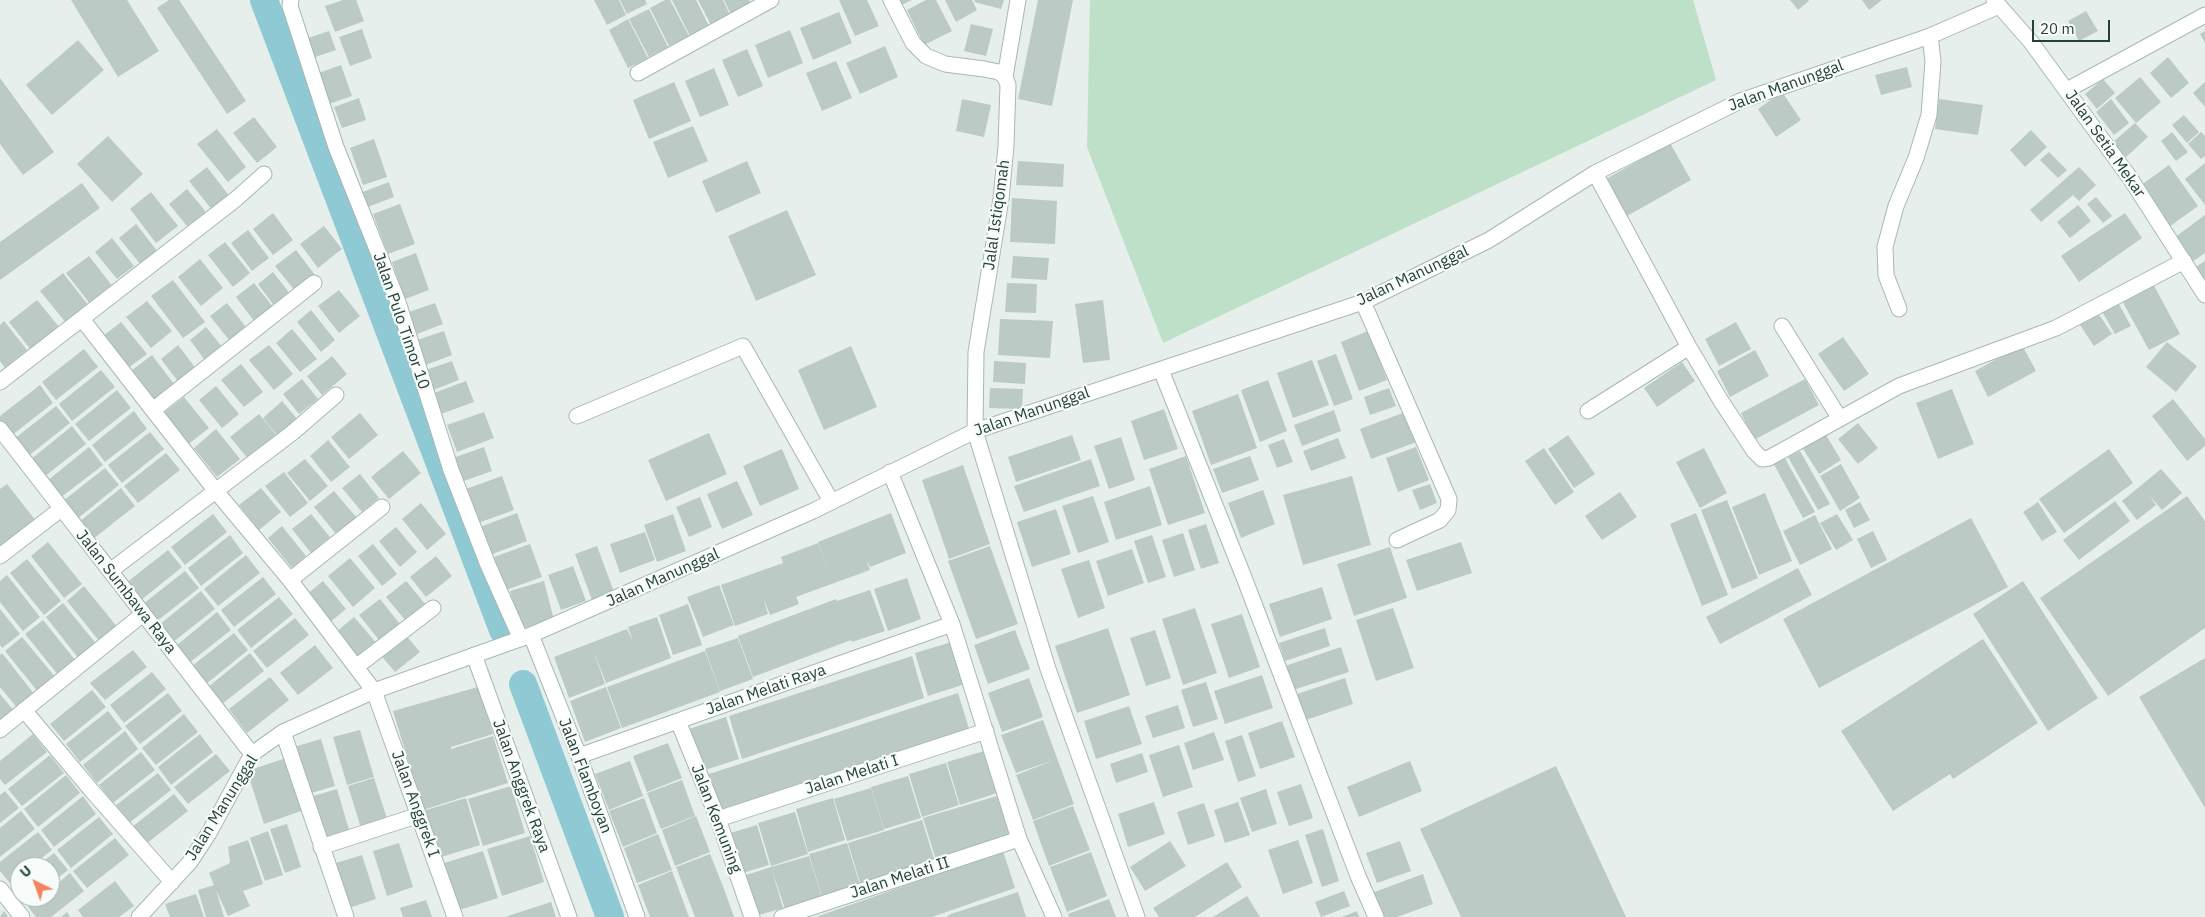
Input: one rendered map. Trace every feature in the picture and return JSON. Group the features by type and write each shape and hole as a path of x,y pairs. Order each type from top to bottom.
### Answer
{"street":[{"name":"Jalan Pulo Timor 10","path":"291,0 290,6 336,147 398,302 451,470 488,565 522,638"},
{"path":"638,73 771,0"},
{"path":"891,0 913,43 926,56 945,64 999,72 1005,77"},
{"name":"Jalal Istiqomah","path":"1018,0 1005,77 1008,85 1006,146 992,259 976,352 975,431 1048,669 1137,917"},
{"name":"Jalan Manunggal","path":"139,917 190,862 252,754 283,732 374,690 522,638 717,554 975,431 1363,302 1489,240 1595,173 1740,101 1930,36 1997,3"},
{"name":"Jalan Setia Mekar","path":"1997,3 2031,42 2130,178 2205,295"},
{"path":"2067,90 2205,14"},
{"path":"1899,310 1886,275 1885,247 1896,206 1916,158 1929,115 1933,61 1930,36"},
{"path":"1595,173 1689,348 1721,401 1754,451 1762,459 1769,458 1898,386 2056,328 2184,261"},
{"path":"0,382 236,199 264,174"},
{"path":"153,410 314,283"},
{"path":"1363,302 1449,499 1448,510 1440,520 1397,540"},
{"name":"Jalan Anggrek I","path":"82,318 215,490 290,580 374,690 455,917"},
{"path":"1782,326 1840,419"},
{"path":"577,416 743,346 831,501"},
{"path":"1588,411 1689,348"},
{"path":"1161,370 1245,580 1358,876 1376,917"},
{"path":"110,571 292,433 336,395"},
{"name":"Jalan Sumbawa Raya","path":"0,429 252,754"},
{"path":"890,472 952,624 1019,839 1054,917"},
{"path":"290,580 382,507"},
{"path":"0,556 61,508"},
{"path":"356,667 433,608"},
{"path":"0,730 143,614"},
{"name":"Jalan Melati Raya","path":"579,756 952,624"},
{"name":"Jalan Flamboyan","path":"522,638 579,756 636,917"},
{"name":"Jalan Anggrek Raya","path":"474,655 569,917"},
{"path":"24,710 172,882"},
{"name":"Jalan Kemuning","path":"678,721 718,819 752,917"},
{"name":"Jalan Melati I","path":"718,819 986,731"},
{"path":"283,732 346,917"},
{"path":"321,847 419,815"},
{"name":"Jalan Melati II","path":"782,917 1019,839"},
{"path":"0,889 22,917"}],"green space":[{"path":"1090,0 1693,0 1716,80 1163,343 1087,147"}],"building":[{"path":"71,0 127,0 159,51 118,77"},
{"path":"169,0 179,0 246,101 227,114 157,8"},
{"path":"343,0 356,0 364,21 335,32 325,6"},
{"path":"594,0 619,0 626,15 607,25"},
{"path":"620,0 645,0 647,4 627,14"},
{"path":"665,0 670,0 689,36 669,46 650,8"},
{"path":"672,0 696,0 709,26 690,36"},
{"path":"698,0 723,0 730,15 711,25"},
{"path":"724,0 749,0 751,4 731,14"},
{"path":"839,0 867,0 879,26 855,36"},
{"path":"896,0 912,0 899,6"},
{"path":"926,0 936,0 952,31 924,45 907,10"},
{"path":"945,0 972,0 977,10 956,22"},
{"path":"975,0 1004,0 1001,9 974,2"},
{"path":"1038,0 1073,0 1052,106 1018,99"},
{"path":"1790,0 1808,0 1809,1 1798,10"},
{"path":"1862,0 1882,0 1869,10"},
{"path":"649,9 668,47 649,57 629,19"},
{"path":"2086,11 2098,31 2079,41 2068,21"},
{"path":"839,12 852,43 813,60 800,28"},
{"path":"628,19 648,58 628,68 609,30"},
{"path":"971,24 993,29 986,56 964,51"},
{"path":"362,29 372,58 350,66 339,37"},
{"path":"790,30 803,63 768,78 755,45"},
{"path":"329,31 336,50 315,57 308,38"},
{"path":"2205,31 2205,43 2200,34"},
{"path":"78,40 104,70 52,115 26,85"},
{"path":"885,46 898,77 860,94 846,63"},
{"path":"747,49 763,86 738,97 722,60"},
{"path":"2168,57 2189,83 2171,98 2150,73"},
{"path":"836,61 852,98 822,111 806,73"},
{"path":"341,65 352,96 326,105 316,74"},
{"path":"1907,67 1912,87 1881,95 1875,75"},
{"path":"714,68 729,105 700,117 685,81"},
{"path":"2140,77 2161,102 2136,123 2115,98"},
{"path":"0,78 54,152 23,175 0,144"},
{"path":"2103,79 2115,93 2097,109 2085,94"},
{"path":"674,82 691,121 649,139 633,100"},
{"path":"2205,82 2205,107 2193,93"},
{"path":"1782,92 1801,120 1776,137 1758,109"},
{"path":"359,98 366,120 342,128 334,107"},
{"path":"962,99 991,105 984,137 956,131"},
{"path":"1939,99 1983,105 1978,135 1935,129"},
{"path":"2111,99 2129,123 2114,135 2096,112"},
{"path":"2184,115 2199,132 2187,143 2172,125"},
{"path":"254,117 277,147 257,163 233,133"},
{"path":"2135,123 2148,137 2125,158 2112,143"},
{"path":"693,126 708,161 668,178 653,142"},
{"path":"217,129 246,167 228,182 197,144"},
{"path":"2031,130 2047,147 2025,167 2010,150"},
{"path":"2172,132 2188,152 2176,161 2161,141"},
{"path":"2201,132 2205,136 2205,156 2201,159 2188,144"},
{"path":"108,136 143,174 112,202 77,164"},
{"path":"374,139 387,177 363,185 350,148"},
{"path":"1670,143 1691,180 1627,216 1606,179"},
{"path":"2049,152 2067,170 2058,178 2040,160"},
{"path":"747,161 761,193 716,213 702,181"},
{"path":"1018,161 1064,164 1063,187 1016,185"},
{"path":"2205,163 2205,205 2185,179"},
{"path":"2169,165 2198,206 2169,227 2140,186"},
{"path":"207,167 230,197 213,211 189,181"},
{"path":"2079,167 2096,185 2079,201 2073,195 2041,222 2030,210"},
{"path":"389,182 394,197 365,208 360,193"},
{"path":"82,183 100,208 0,280 0,242"},
{"path":"187,189 206,212 187,226 169,204"},
{"path":"151,192 178,226 156,243 130,209"},
{"path":"2096,197 2112,216 2103,223 2087,204"},
{"path":"1012,198 1057,201 1055,244 1010,242"},
{"path":"400,204 415,244 388,254 373,214"},
{"path":"2078,205 2091,221 2070,238 2057,222"},
{"path":"787,210 816,275 756,301 728,236"},
{"path":"273,213 293,240 273,255 253,229"},
{"path":"2125,213 2142,238 2079,282 2061,256"},
{"path":"2205,215 2205,253 2192,262 2174,238"},
{"path":"136,224 158,252 141,265 119,238"},
{"path":"324,226 342,249 318,268 300,244"},
{"path":"248,230 269,258 252,271 231,243"},
{"path":"112,238 134,266 117,279 95,252"},
{"path":"225,242 250,273 233,287 208,255"},
{"path":"296,250 315,275 295,291 275,266"},
{"path":"416,253 429,290 405,299 392,262"},
{"path":"89,256 113,287 91,305 66,273"},
{"path":"1013,256 1049,258 1047,280 1011,278"},
{"path":"200,259 223,288 201,306 178,277"},
{"path":"2205,261 2205,280 2196,267"},
{"path":"273,272 291,295 275,307 258,284"},
{"path":"63,273 89,306 67,324 40,291"},
{"path":"173,280 205,322 183,338 151,296"},
{"path":"2151,280 2180,334 2149,350 2120,297"},
{"path":"254,283 273,307 254,321 236,297"},
{"path":"1007,283 1037,284 1036,313 1005,312"},
{"path":"339,290 360,316 339,333 318,306"},
{"path":"2116,299 2131,326 2115,334 2100,308"},
{"path":"37,300 60,328 31,350 9,322"},
{"path":"1103,300 1110,360 1083,363 1075,304"},
{"path":"147,301 172,331 151,348 126,317"},
{"path":"227,303 246,327 229,340 210,316"},
{"path":"435,303 443,324 417,334 409,312"},
{"path":"311,310 335,340 321,352 297,322"},
{"path":"2096,310 2112,334 2094,346 2078,322"},
{"path":"1000,319 1053,321 1050,358 998,355"},
{"path":"4,321 27,350 5,368 0,361 0,325"},
{"path":"121,322 147,354 128,368 103,336"},
{"path":"1736,322 1751,349 1719,366 1705,339"},
{"path":"206,327 223,348 206,362 190,340"},
{"path":"292,329 317,359 300,372 276,343"},
{"path":"444,331 452,355 423,366 414,341"},
{"path":"1368,331 1387,380 1359,391 1341,342"},
{"path":"1843,337 1869,374 1844,391 1818,354"},
{"path":"2167,342 2197,366 2176,392 2146,367"},
{"path":"178,345 197,370 180,384 161,359"},
{"path":"269,345 293,374 274,390 249,360"},
{"path":"2022,345 2036,371 1988,397 1975,371"},
{"path":"851,346 877,407 824,430 798,370"},
{"path":"84,349 98,367 56,400 42,382"},
{"path":"1755,350 1769,376 1730,397 1717,371"},
{"path":"1336,354 1353,399 1334,406 1317,361"},
{"path":"152,355 174,384 154,400 131,371"},
{"path":"332,356 347,374 322,395 307,376"},
{"path":"1312,360 1329,405 1293,418 1277,373"},
{"path":"452,361 459,380 433,390 426,370"},
{"path":"994,361 1026,363 1025,384 993,382"},
{"path":"1682,362 1695,381 1657,407 1644,388"},
{"path":"241,364 263,392 244,407 221,380"},
{"path":"101,370 115,387 72,421 59,404"},
{"path":"302,379 318,399 299,414 283,394"},
{"path":"1805,379 1819,405 1754,440 1741,413"},
{"path":"1268,380 1287,431 1260,442 1241,390"},
{"path":"466,381 474,402 441,414 434,393"},
{"path":"40,385 53,403 11,436 0,421 0,416"},
{"path":"216,386 239,414 222,428 199,400"},
{"path":"990,388 1023,389 1022,409 989,408"},
{"path":"1389,388 1396,406 1370,415 1364,397"},
{"path":"1952,389 1974,444 1938,459 1916,403"},
{"path":"117,390 131,408 89,441 75,424"},
{"path":"1238,394 1257,448 1211,465 1192,411"},
{"path":"184,397 209,428 186,446 161,415"},
{"path":"2173,399 2205,439 2205,446 2187,461 2152,416"},
{"path":"282,401 298,420 278,436 263,418"},
{"path":"56,406 70,423 27,457 14,439"},
{"path":"1164,409 1178,449 1144,460 1131,421"},
{"path":"1334,410 1341,431 1302,446 1294,425"},
{"path":"134,411 147,429 105,462 92,445"},
{"path":"1408,411 1419,441 1371,459 1360,429"},
{"path":"484,412 494,438 457,452 447,425"},
{"path":"360,413 378,435 349,459 331,437"},
{"path":"259,414 278,437 249,460 230,437"},
{"path":"1858,423 1878,448 1858,464 1838,439"},
{"path":"72,426 86,444 44,477 30,460"},
{"path":"216,429 240,459 217,477 194,448"},
{"path":"1823,430 1841,460 1819,474 1800,444"},
{"path":"150,432 164,449 122,483 108,465"},
{"path":"709,433 727,474 666,501 648,460"},
{"path":"1072,435 1081,460 1016,482 1008,457"},
{"path":"1568,435 1595,474 1574,488 1548,449"},
{"path":"1121,437 1135,480 1109,489 1094,446"},
{"path":"1338,438 1346,458 1311,471 1303,451"},
{"path":"1284,439 1293,462 1277,468 1268,445"},
{"path":"328,440 350,467 331,482 310,456"},
{"path":"89,447 103,465 60,498 47,481"},
{"path":"484,447 492,471 461,482 453,458"},
{"path":"1416,447 1429,480 1398,492 1386,458"},
{"path":"1544,448 1574,492 1555,505 1525,461"},
{"path":"1704,448 1727,493 1700,508 1676,462"},
{"path":"782,449 799,489 760,506 743,466"},
{"path":"2109,449 2133,483 2064,533 2039,499"},
{"path":"403,451 421,473 389,499 371,477"},
{"path":"1800,451 1830,504 1818,510 1788,457"},
{"path":"166,453 180,470 138,503 124,486"},
{"path":"1782,453 1815,512 1803,518 1771,459"},
{"path":"1186,456 1205,513 1168,525 1149,469"},
{"path":"1250,456 1259,480 1222,493 1213,469"},
{"path":"305,459 328,486 310,501 287,473"},
{"path":"1091,459 1100,486 1024,512 1014,486"},
{"path":"1841,464 1860,498 1840,511 1820,476"},
{"path":"963,465 990,544 949,559 922,480"},
{"path":"105,468 119,485 77,519 63,501"},
{"path":"2161,469 2182,493 2162,510 2149,495 2156,505 2137,520 2122,501"},
{"path":"284,472 308,503 290,517 265,486"},
{"path":"360,474 379,498 362,512 342,488"},
{"path":"502,476 514,510 478,523 466,489"},
{"path":"1352,476 1371,545 1303,565 1283,495"},
{"path":"737,481 753,515 722,529 707,494"},
{"path":"7,484 36,521 0,550 0,489"},
{"path":"1430,484 1437,503 1420,510 1412,490"},
{"path":"1150,486 1162,525 1116,540 1104,502"},
{"path":"121,488 135,506 93,539 79,522"},
{"path":"261,488 281,512 259,530 239,505"},
{"path":"1263,490 1275,524 1241,538 1228,503"},
{"path":"334,491 357,518 336,534 314,507"},
{"path":"1620,492 1637,517 1602,540 1585,516"},
{"path":"1765,493 1792,561 1759,575 1732,507"},
{"path":"1093,496 1109,542 1078,553 1062,506"},
{"path":"2187,496 2205,521 2205,628 2108,696 2040,598"},
{"path":"700,497 712,527 689,537 676,507"},
{"path":"1727,500 1758,578 1732,589 1701,510"},
{"path":"2115,501 2130,521 2079,560 2063,540"},
{"path":"1860,502 1870,520 1854,528 1845,510"},
{"path":"2038,502 2057,532 2042,541 2023,512"},
{"path":"421,503 446,534 427,550 402,519"},
{"path":"1056,509 1071,554 1032,567 1017,522"},
{"path":"517,513 527,541 490,555 480,527"},
{"path":"891,513 906,553 870,567 866,559 870,570 796,597 799,604 770,615 763,597 768,614 735,626 721,585 783,563 781,557 818,543 831,577 818,542"},
{"path":"1696,513 1728,595 1702,606 1670,524"},
{"path":"213,514 227,532 185,565 171,547"},
{"path":"311,514 330,537 311,553 292,529"},
{"path":"673,514 686,551 657,562 644,525"},
{"path":"1837,514 1853,540 1836,550 1820,523"},
{"path":"1815,515 1832,549 1800,565 1783,531"},
{"path":"1971,518 2008,587 1819,688 1783,619"},
{"path":"1206,524 1219,563 1201,569 1188,530"},
{"path":"282,526 306,556 292,568 268,538"},
{"path":"396,527 417,552 400,567 379,541"},
{"path":"1873,531 1887,560 1871,568 1857,539"},
{"path":"645,532 655,560 620,573 610,544"},
{"path":"1183,533 1195,570 1174,577 1162,540"},
{"path":"230,535 243,553 201,586 188,568"},
{"path":"1152,535 1166,577 1148,583 1134,541"},
{"path":"48,542 82,584 64,598 31,556"},
{"path":"1461,542 1472,573 1417,591 1406,560"},
{"path":"373,544 397,574 382,586 358,556"},
{"path":"530,544 542,577 506,590 494,557"},
{"path":"597,546 614,592 592,600 575,554"},
{"path":"990,546 1018,624 976,639 948,561"},
{"path":"1390,547 1407,598 1354,616 1337,564"},
{"path":"1132,549 1144,583 1108,596 1096,561"},
{"path":"168,550 182,567 140,601 126,583"},
{"path":"246,555 260,573 218,606 204,589"},
{"path":"436,556 452,576 426,597 410,577"},
{"path":"350,558 375,588 353,607 328,576"},
{"path":"27,559 61,601 44,615 10,573"},
{"path":"1089,560 1105,608 1078,618 1061,569"},
{"path":"573,566 586,601 561,610 548,575"},
{"path":"1798,568 1812,595 1720,644 1706,617"},
{"path":"185,571 199,588 157,621 143,604"},
{"path":"7,575 40,617 23,631 0,602 0,581"},
{"path":"263,577 276,594 234,627 221,610"},
{"path":"907,578 921,619 888,631 874,589"},
{"path":"323,581 346,609 329,623 306,595"},
{"path":"406,581 426,605 406,621 386,597"},
{"path":"544,581 554,620 520,629 510,591"},
{"path":"2023,581 2098,698 2048,731 1973,614"},
{"path":"719,585 734,625 703,637 687,597"},
{"path":"84,586 118,628 100,642 67,601"},
{"path":"1322,587 1332,619 1280,637 1269,604"},
{"path":"870,590 885,631 852,642 851,640 753,677 738,636 836,599 837,601"},
{"path":"201,591 215,609 173,642 159,625"},
{"path":"279,597 293,614 251,648 237,630"},
{"path":"380,599 403,628 383,645 359,615"},
{"path":"63,603 97,645 79,659 46,617"},
{"path":"688,604 702,645 673,655 659,615"},
{"path":"1195,608 1217,673 1183,685 1162,619"},
{"path":"1393,608 1414,668 1376,681 1356,620"},
{"path":"0,609 20,634 2,648 0,645"},
{"path":"217,612 231,630 189,663 176,646"},
{"path":"1242,614 1260,667 1229,678 1211,624"},
{"path":"354,617 379,646 360,661 336,632"},
{"path":"657,617 671,658 606,683 593,649 605,684 569,698 554,657 627,629 633,641 628,627"},
{"path":"295,618 309,635 267,668 253,651"},
{"path":"43,620 76,661 59,676 25,634"},
{"path":"1108,628 1130,695 1077,713 1055,646"},
{"path":"1325,628 1330,646 1285,661 1279,643"},
{"path":"1015,630 1030,669 988,684 974,645"},
{"path":"1155,630 1171,678 1146,686 1130,638"},
{"path":"403,632 420,652 395,672 379,653"},
{"path":"234,633 248,650 206,684 192,666"},
{"path":"22,637 56,678 38,692 5,651"},
{"path":"738,638 753,679 720,691 705,649"},
{"path":"1983,639 2038,723 1953,779 1950,774 1893,811 1841,731"},
{"path":"952,642 965,684 928,696 915,653"},
{"path":"315,645 333,668 298,695 280,673"},
{"path":"1341,647 1349,672 1293,690 1285,666"},
{"path":"133,650 147,667 105,700 90,683"},
{"path":"705,651 720,692 622,728 607,687"},
{"path":"2,653 35,695 18,709 0,687 0,655"},
{"path":"250,653 264,671 222,704 208,687"},
{"path":"912,656 924,698 742,759 729,716"},
{"path":"2205,658 2205,808 2139,697"},
{"path":"152,672 166,689 124,723 110,705"},
{"path":"1262,675 1273,708 1225,724 1214,691"},
{"path":"270,677 289,700 247,733 229,709"},
{"path":"1029,678 1043,717 1002,732 988,693"},
{"path":"1345,678 1353,704 1306,720 1297,694"},
{"path":"1206,682 1218,719 1193,727 1181,690"},
{"path":"478,687 493,734 451,747 451,749 493,736 508,783 423,810 393,711"},
{"path":"606,687 621,728 585,742 570,701"},
{"path":"92,690 106,707 64,741 50,724"},
{"path":"168,693 182,711 140,744 125,726"},
{"path":"958,693 971,735 718,817 706,775"},
{"path":"0,694 15,712 0,723"},
{"path":"1178,705 1185,728 1153,738 1145,716"},
{"path":"1129,706 1142,744 1096,759 1084,721"},
{"path":"108,711 122,729 80,762 66,744"},
{"path":"184,714 198,732 156,765 142,748"},
{"path":"726,717 739,759 702,771 689,729"},
{"path":"1043,720 1074,804 1033,820 1016,775 1054,760 1016,773 1001,735"},
{"path":"1282,721 1295,757 1260,769 1248,733"},
{"path":"360,730 374,777 347,785 333,737"},
{"path":"125,731 138,749 97,783 83,765"},
{"path":"1214,732 1224,760 1193,770 1184,743"},
{"path":"33,734 47,752 5,785 0,779 0,761"},
{"path":"200,734 213,752 171,785 158,767"},
{"path":"1242,735 1256,776 1238,782 1225,741"},
{"path":"321,739 335,786 308,794 294,747"},
{"path":"668,743 682,778 647,792 633,756"},
{"path":"1179,745 1193,787 1163,797 1149,755"},
{"path":"984,751 997,793 960,805 947,762"},
{"path":"141,752 155,770 113,803 99,785"},
{"path":"1142,753 1148,772 1116,783 1110,764"},
{"path":"216,754 230,771 188,804 174,787"},
{"path":"50,755 64,773 22,806 8,789"},
{"path":"286,758 304,810 264,824 247,771"},
{"path":"630,761 643,796 609,810 595,774"},
{"path":"1410,761 1422,791 1359,817 1347,787"},
{"path":"946,763 959,805 922,817 909,774"},
{"path":"1556,766 1626,917 1461,917 1420,829"},
{"path":"158,773 171,790 129,823 115,806"},
{"path":"66,775 80,793 38,827 24,809"},
{"path":"908,776 921,818 884,829 871,787"},
{"path":"374,778 388,822 362,831 348,786"},
{"path":"682,780 695,816 661,829 647,793"},
{"path":"1301,784 1313,818 1289,826 1277,792"},
{"path":"511,786 525,833 483,846 468,799"},
{"path":"871,788 884,830 847,841 834,799"},
{"path":"337,789 350,833 324,841 310,797"},
{"path":"1266,789 1277,824 1252,832 1240,798"},
{"path":"5,791 19,808 0,823 0,795"},
{"path":"174,794 188,811 146,844 132,827"},
{"path":"83,796 96,814 54,847 41,830"},
{"path":"997,796 1010,838 936,860 923,818"},
{"path":"466,798 480,845 438,858 423,811"},
{"path":"644,798 657,833 623,847 609,811"},
{"path":"833,798 845,840 808,852 796,809"},
{"path":"1154,802 1165,834 1128,847 1118,814"},
{"path":"1238,802 1250,835 1225,843 1214,810"},
{"path":"1204,803 1215,836 1188,845 1177,812"},
{"path":"1073,806 1090,850 1049,866 1033,821"},
{"path":"21,811 35,829 0,857 0,828"},
{"path":"795,812 808,854 771,866 758,823"},
{"path":"696,816 710,852 675,866 662,830"},
{"path":"99,817 113,834 71,868 57,850"},
{"path":"922,820 935,862 898,873 894,861 898,874 861,886 848,843"},
{"path":"287,824 301,867 285,873 270,829"},
{"path":"757,825 769,865 739,874 727,834"},
{"path":"1323,829 1339,881 1322,887 1305,835"},
{"path":"268,831 283,875 265,881 250,838"},
{"path":"38,832 52,850 43,857 10,857 10,883 0,871 0,862"},
{"path":"658,834 672,870 637,883 624,848"},
{"path":"530,836 544,882 502,896 487,849"},
{"path":"115,838 129,855 87,888 73,871"},
{"path":"248,840 263,884 243,891 250,906 228,916 216,890 224,917 206,917 198,890 214,885 209,873 230,863 228,847"},
{"path":"1298,840 1313,883 1283,894 1268,850"},
{"path":"1170,841 1186,866 1145,891 1130,867"},
{"path":"1400,841 1411,871 1377,883 1366,853"},
{"path":"399,843 413,887 387,896 373,851"},
{"path":"847,843 860,885 822,897 809,854"},
{"path":"483,851 498,898 456,911 441,864"},
{"path":"1003,851 1015,888 932,917 816,917"},
{"path":"1091,852 1107,896 1067,912 1050,867"},
{"path":"54,853 57,857 49,857"},
{"path":"710,854 734,917 695,917 676,867"},
{"path":"362,855 376,899 349,908 336,863"},
{"path":"809,856 822,898 785,909 771,867"},
{"path":"60,860 68,870 60,876"},
{"path":"1227,862 1242,887 1195,917 1159,917 1153,908"},
{"path":"771,867 783,908 752,917 740,877"},
{"path":"672,871 689,917 650,917 638,885"},
{"path":"70,873 84,891 51,917 36,917 28,907 60,907 60,882"},
{"path":"1423,874 1433,904 1397,917 1381,917 1372,893"},
{"path":"115,881 134,906 119,917 83,917 78,910"},
{"path":"1344,891 1350,906 1321,917 1315,902"},
{"path":"1018,892 1026,917 946,917 951,914"},
{"path":"196,894 204,917 170,917 165,904"},
{"path":"1247,896 1260,917 1213,917"},
{"path":"1109,899 1116,917 1069,917 1068,914"},
{"path":"426,900 432,917 403,917 400,908"},
{"path":"551,902 556,917 505,917"},
{"path":"4,911 8,917 0,917"},
{"path":"1357,911 1359,917 1342,917"},
{"path":"67,912 70,917 61,917"}],"waterway":[{"path":"264,0 503,630"},
{"path":"523,684 610,917"}]}
